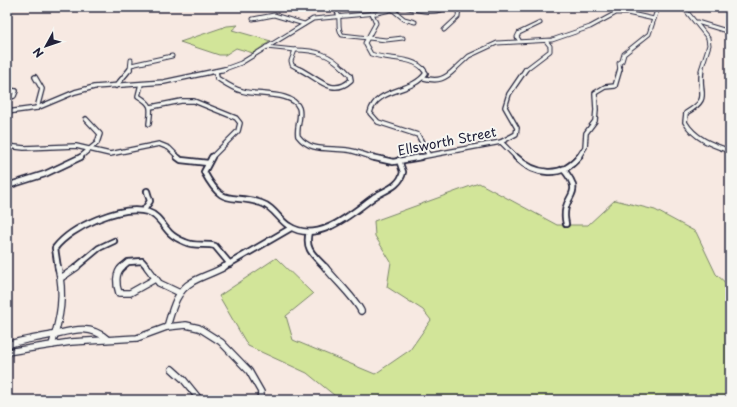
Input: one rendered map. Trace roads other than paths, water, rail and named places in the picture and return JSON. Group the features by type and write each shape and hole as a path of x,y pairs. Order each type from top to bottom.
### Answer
{"street":[{"path":"333,7 338,15 339,32 347,36 391,40 403,38"},
{"path":"7,112 37,108 85,89 164,82 237,65 304,24 317,18 372,13 404,7 427,14 438,12 449,7"},
{"path":"444,30 458,17 459,7"},
{"path":"477,7 484,7"},
{"path":"501,142 526,165 534,169 551,173 563,169 583,154 588,138 586,133 592,130 596,120 595,93 605,88 615,86 620,75 621,66 619,63 622,61 624,54 649,34 657,10 655,7"},
{"path":"683,7 708,37 709,50 702,68 702,100 698,106 686,113 685,122 693,134 704,141 730,151"},
{"path":"393,10 404,20 415,22"},
{"path":"372,13 376,23 367,38 365,46 370,54 389,60 416,63 424,69 426,73 424,78 412,86 385,95 372,104 370,111 373,118 378,122 418,135 422,140 428,154"},
{"path":"424,78 436,81 443,80 469,56 481,49 497,43 519,40 546,41 590,27 616,14 627,13 654,18"},
{"path":"252,19 274,15 304,24"},
{"path":"696,22 730,32"},
{"path":"519,40 517,38 519,33 540,23"},
{"name":"Ellsworth Street","path":"216,71 217,78 238,90 278,95 296,103 300,114 297,128 298,134 301,140 308,145 324,149 348,150 383,161 399,160 501,142 516,136 519,127 506,110 509,94 528,67 550,51 550,46 546,41"},
{"path":"266,47 277,50 295,50 317,51 328,54 350,75 351,80 340,86 324,86 292,65 291,61 295,50"},
{"path":"131,65 172,56"},
{"path":"116,86 130,70 131,60"},
{"path":"35,77 42,89 37,108"},
{"path":"141,84 138,96 148,102 151,107 149,124"},
{"path":"7,90 16,91 14,96 7,98"},
{"path":"151,107 189,100 236,118 240,123 238,131 210,159 204,172 218,195 229,200 265,204 291,228 308,232 332,226 396,185 401,178 403,171 403,166 399,160"},
{"path":"7,186 40,177 81,157 91,149 99,141 100,134 86,119"},
{"path":"7,146 24,148 68,145 110,154 117,154 145,145 159,144 167,145 181,160 208,163"},
{"path":"563,169 572,178 575,185 575,192 564,205 562,211 566,224"},
{"path":"144,210 150,201 147,191"},
{"path":"52,345 61,310 61,278 54,251 56,246 66,236 103,217 128,210 144,210 157,216 170,234 185,242 194,245 208,244 216,247 230,264"},
{"path":"167,327 171,309 180,293 191,282 230,264 291,228"},
{"path":"308,232 308,248 351,298 357,302 361,311"},
{"path":"61,278 75,270 90,253 114,241"},
{"path":"155,279 126,294 119,293 116,286 119,270 132,260 138,260 145,263 159,283 180,293"},
{"path":"7,352 107,339 137,338 167,327 186,325 199,328 222,342 249,371 261,392 260,400"},
{"path":"7,345 16,341 54,335 74,329 81,329 102,334 107,339"},
{"path":"172,369 183,379 200,400"}]}
